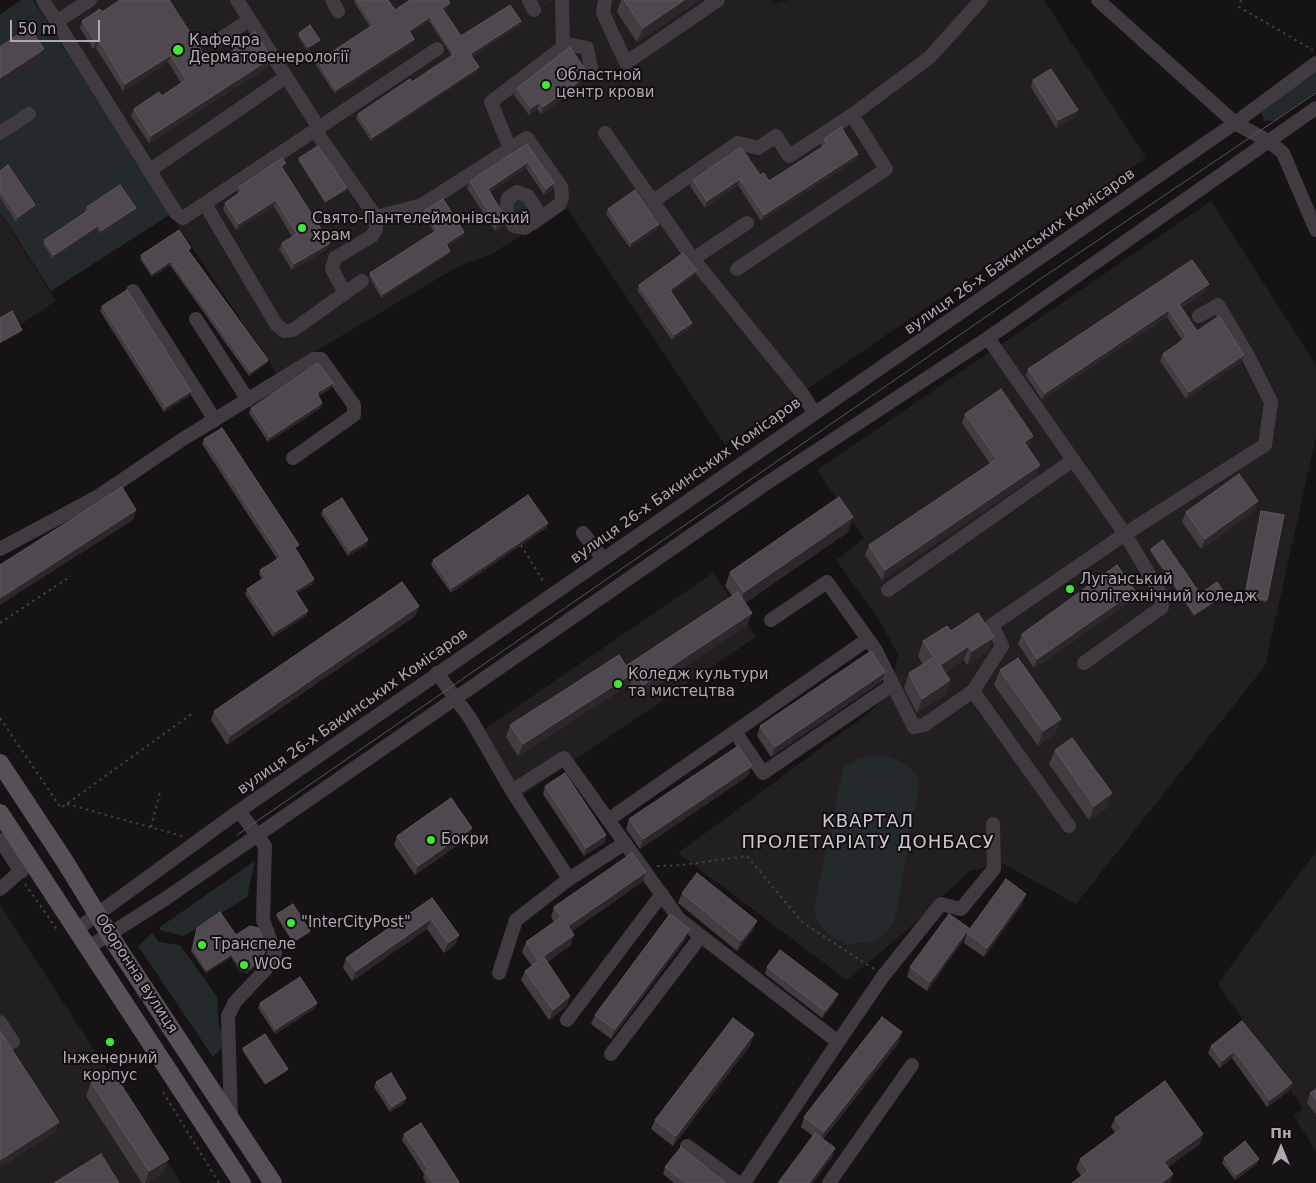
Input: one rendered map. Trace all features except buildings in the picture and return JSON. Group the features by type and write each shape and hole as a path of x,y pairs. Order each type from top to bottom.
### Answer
{"main road":[{"name":"Оборонна вулиця","path":"0,763 64,860 97,916 273,1183"},
{"name":"Оборонна вулиця","path":"0,813 24,870 70,933 89,947 242,1183"}],"street":[{"path":"43,0 176,213 183,218 437,49"},
{"path":"56,22 90,0"},
{"path":"237,0 317,129 376,218 376,229 372,236 336,258 332,270 345,293"},
{"path":"562,0 563,47"},
{"path":"605,0 603,14 626,64 718,0"},
{"path":"653,201 738,143 758,148 776,136 789,156 852,115 930,57 981,0"},
{"path":"1098,0 1235,123 1270,142 1286,159 1316,230"},
{"path":"219,40 249,20"},
{"path":"510,149 491,102 567,44 587,48 592,68"},
{"name":"вулиця 26-х Бакинських Комісаров","path":"70,933 97,916 170,859 814,412 1235,123 1316,63"},
{"path":"150,171 286,77"},
{"path":"89,947 261,841 455,698 764,485 988,338 1316,108"},
{"path":"0,133 28,114"},
{"path":"737,269 886,169 852,115"},
{"path":"605,132 694,259 801,392 814,412"},
{"path":"376,218 422,205 526,138 562,187 560,204 534,223"},
{"path":"204,204 276,324 284,331 293,330 362,281"},
{"path":"694,259 747,223"},
{"path":"133,291 214,420"},
{"path":"771,620 827,582 876,649 914,727 924,726 974,690 1002,646 992,625 1125,534 1265,445 1271,402 1248,354 1218,305 1199,316"},
{"path":"196,319 248,400"},
{"path":"988,338 1125,534 1162,596 1162,607 1084,663"},
{"path":"0,549 96,497 214,420 314,359 320,359 330,369 354,405 354,415 293,458"},
{"path":"888,590 1073,460"},
{"path":"583,533 603,559"},
{"path":"608,820 868,639"},
{"path":"437,673 470,718 512,791 569,879"},
{"path":"735,732 763,773 892,685"},
{"path":"974,690 1069,826"},
{"path":"512,791 564,758 679,920 838,1042"},
{"path":"230,1117 228,1016 235,1002 266,969 275,953 264,920 261,841 239,811"},
{"path":"744,1183 884,975 940,904 961,909 994,870 993,824"},
{"path":"0,840 24,870 0,889"},
{"path":"499,973 516,920 569,879 625,843"},
{"path":"566,1020 662,894"},
{"path":"611,1054 701,936"},
{"path":"0,1022 14,1042"},
{"path":"829,1183 912,1065"},
{"path":"687,1146 738,1183"}],"path":[{"path":"1241,0 1239,7 1316,52"},
{"path":"520,545 552,594"},
{"path":"0,623 71,576"},
{"path":"0,718 61,808 193,714"},
{"path":"151,827 160,792"},
{"path":"67,804 182,836"},
{"path":"642,866 682,865 746,856 802,922 884,975"},
{"path":"24,870 70,933"},
{"path":"159,1084 219,1183"}],"shaded area":[{"path":"22,0 33,0 171,214 51,291 0,212 0,14"},
{"path":"43,0 772,0 773,4 789,0 1044,0 1146,158 725,445 566,206 492,254 459,266 277,374 178,226 36,4"},
{"path":"1316,69 1316,92 1274,121 1264,121 1261,112"},
{"path":"520,196 533,216 520,223 509,203"},
{"name":"Луганський політехнічний коледж","path":"1211,201 1316,365 1316,437 1265,666 1076,904 1002,863 969,871 912,926 847,980 678,853 874,709 890,690 898,654 878,618 836,560 864,538 817,470"},
{"path":"0,213 56,301 0,338"},
{"name":"Коледж культури та мистецтва","path":"713,573 756,637 523,795 480,732"},
{"path":"875,755 891,757 904,763 913,770 920,780 894,923 882,936 870,942 846,944 829,935 818,922 814,909 843,768 858,759"},
{"path":"1316,851 1316,1151 1294,1116 1303,1108 1218,984"},
{"path":"255,861 247,897 184,936 160,930 160,927"},
{"path":"0,905 65,1005 181,1183 0,1183"},
{"path":"152,933 159,942 180,945 217,997 219,1028 228,1041 213,1057 138,946"}],"tram line":[{"path":"237,835 1039,280 1316,93"}],"place":[{"name":"Кафедра Дерматовенерології","path":"178,50"},
{"name":"Областной центр крови","path":"546,85"},
{"name":"Свято-Пантелеймонівський храм","path":"302,228"},
{"name":"Луганський політехнічний коледж","path":"1070,589"},
{"name":"Коледж культури та мистецтва","path":"618,684"},
{"name":"Бокри","path":"431,840"},
{"name":"\"InterCityPost\"","path":"291,923"},
{"name":"Транспеле","path":"202,945"},
{"name":"WOG","path":"244,965"},
{"name":"Інженерний корпус","path":"110,1042"}],"district":[{"name":"КВАРТАЛ ПРОЛЕТАРІАТУ ДОНБАСУ","path":"868,832"}]}
